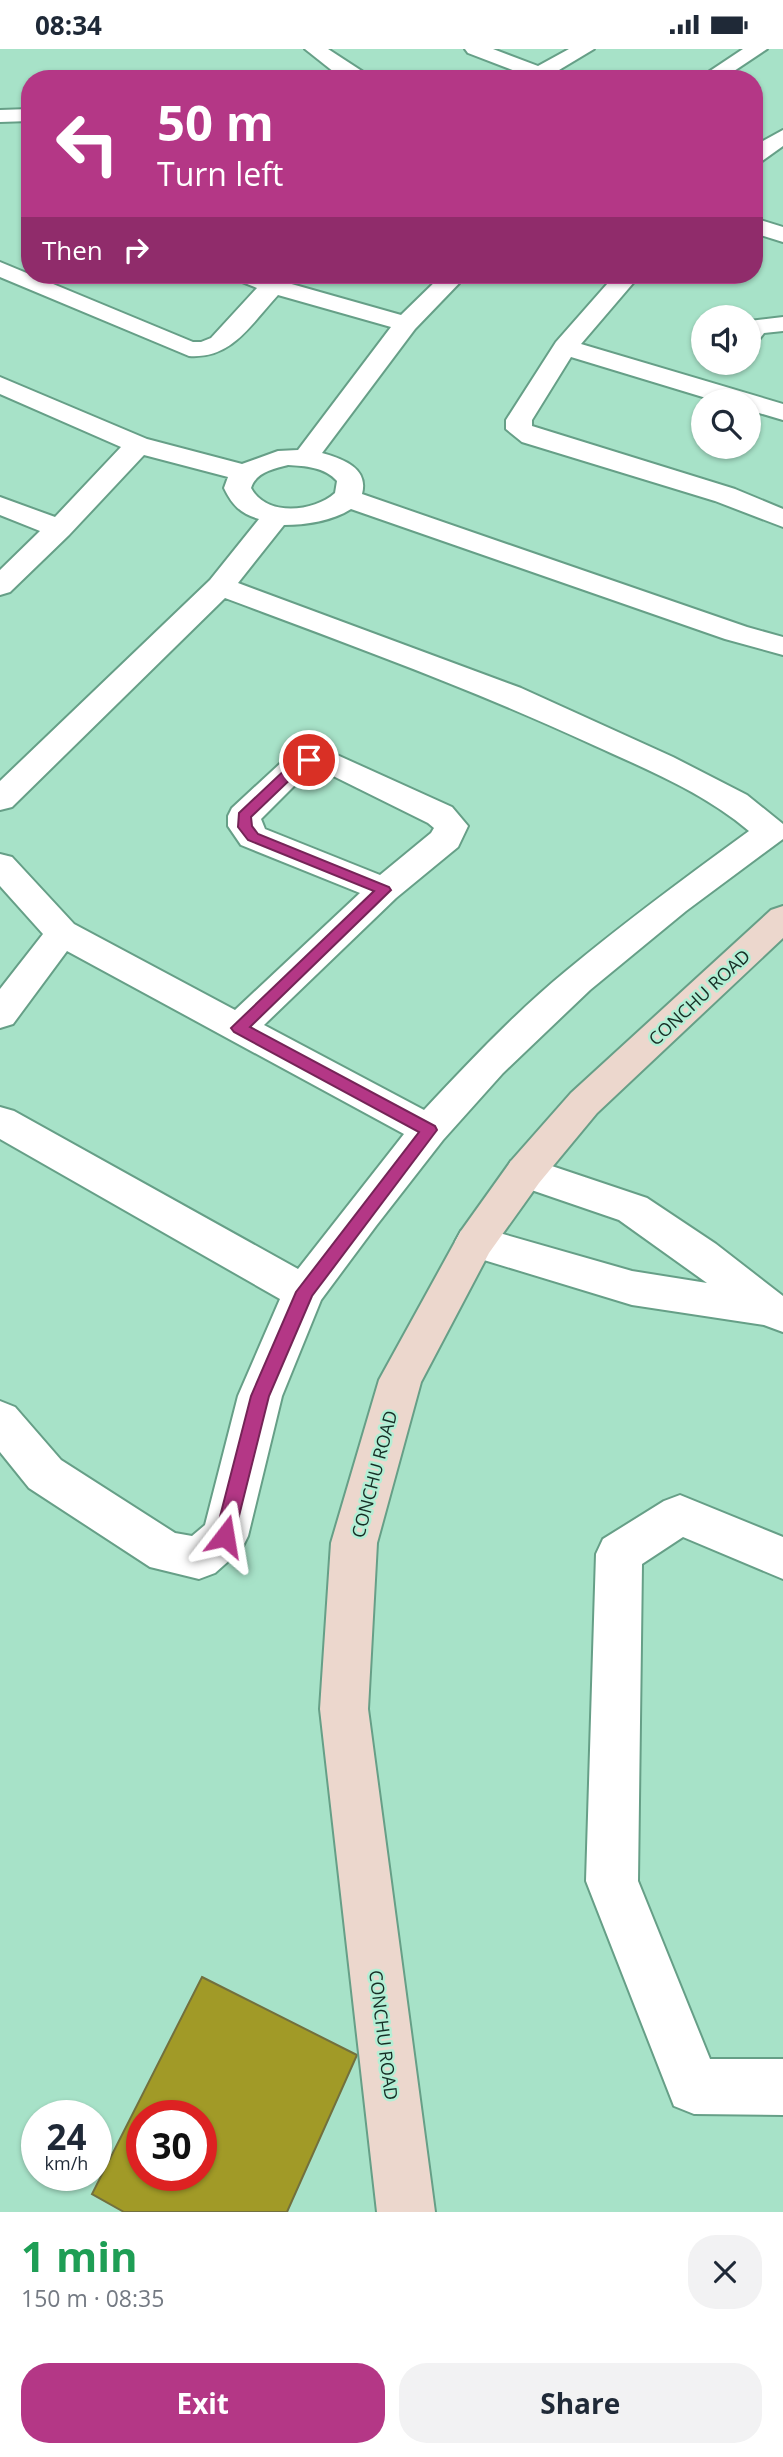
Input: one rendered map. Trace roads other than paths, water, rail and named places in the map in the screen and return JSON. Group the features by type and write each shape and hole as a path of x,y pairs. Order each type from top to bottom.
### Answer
{"main road":[{"name":"CONCHU ROAD","path":"406,2212 344,1709 354,1543 400,1380 475,1242 525,1172 584,1103 783,918"}],"street":[{"path":"315,49 341,70"},
{"path":"475,49 520,70"},
{"path":"544,70 584,49"},
{"path":"723,70 757,49"},
{"path":"0,116 21,115"},
{"path":"763,150 783,136"},
{"path":"763,228 783,235"},
{"path":"0,269 21,278"},
{"path":"35,284 189,349 205,350 220,343 274,284"},
{"path":"290,284 406,324"},
{"path":"306,457 406,324 446,284"},
{"path":"620,284 565,347 519,421 519,429 531,436 725,495 783,519"},
{"path":"761,325 783,324"},
{"path":"565,347 716,381 728,389"},
{"path":"0,385 138,445 245,473"},
{"path":"761,405 783,412"},
{"path":"0,586 59,529 138,445"},
{"path":"306,457 323,460 348,477 351,488 346,498 335,508 297,517 276,516 258,511 245,503 238,493 238,482 245,473 271,460 306,457"},
{"path":"346,498 736,633 783,646"},
{"path":"0,505 59,529"},
{"path":"0,800 220,586 276,516"},
{"path":"0,1420 45,1474 166,1552 199,1558 225,1536 260,1396 304,1292 429,1130 489,1063 577,981 674,903 771,832 723,795 662,764 523,701 220,586"},
{"path":"736,633 783,663"},
{"path":"239,1028 384,890 446,839 451,826 440,815 326,760 309,760 295,767 244,816 245,827 253,837 384,890"},
{"path":"0,865 62,933 429,1130"},
{"path":"0,1015 62,933"},
{"path":"0,1121 304,1292"},
{"path":"525,1172 633,1209 702,1255 776,1312"},
{"path":"475,1242 632,1288 776,1312"},
{"path":"783,1558 680,1515 619,1554 612,1881 694,2086 783,2087"}]}
